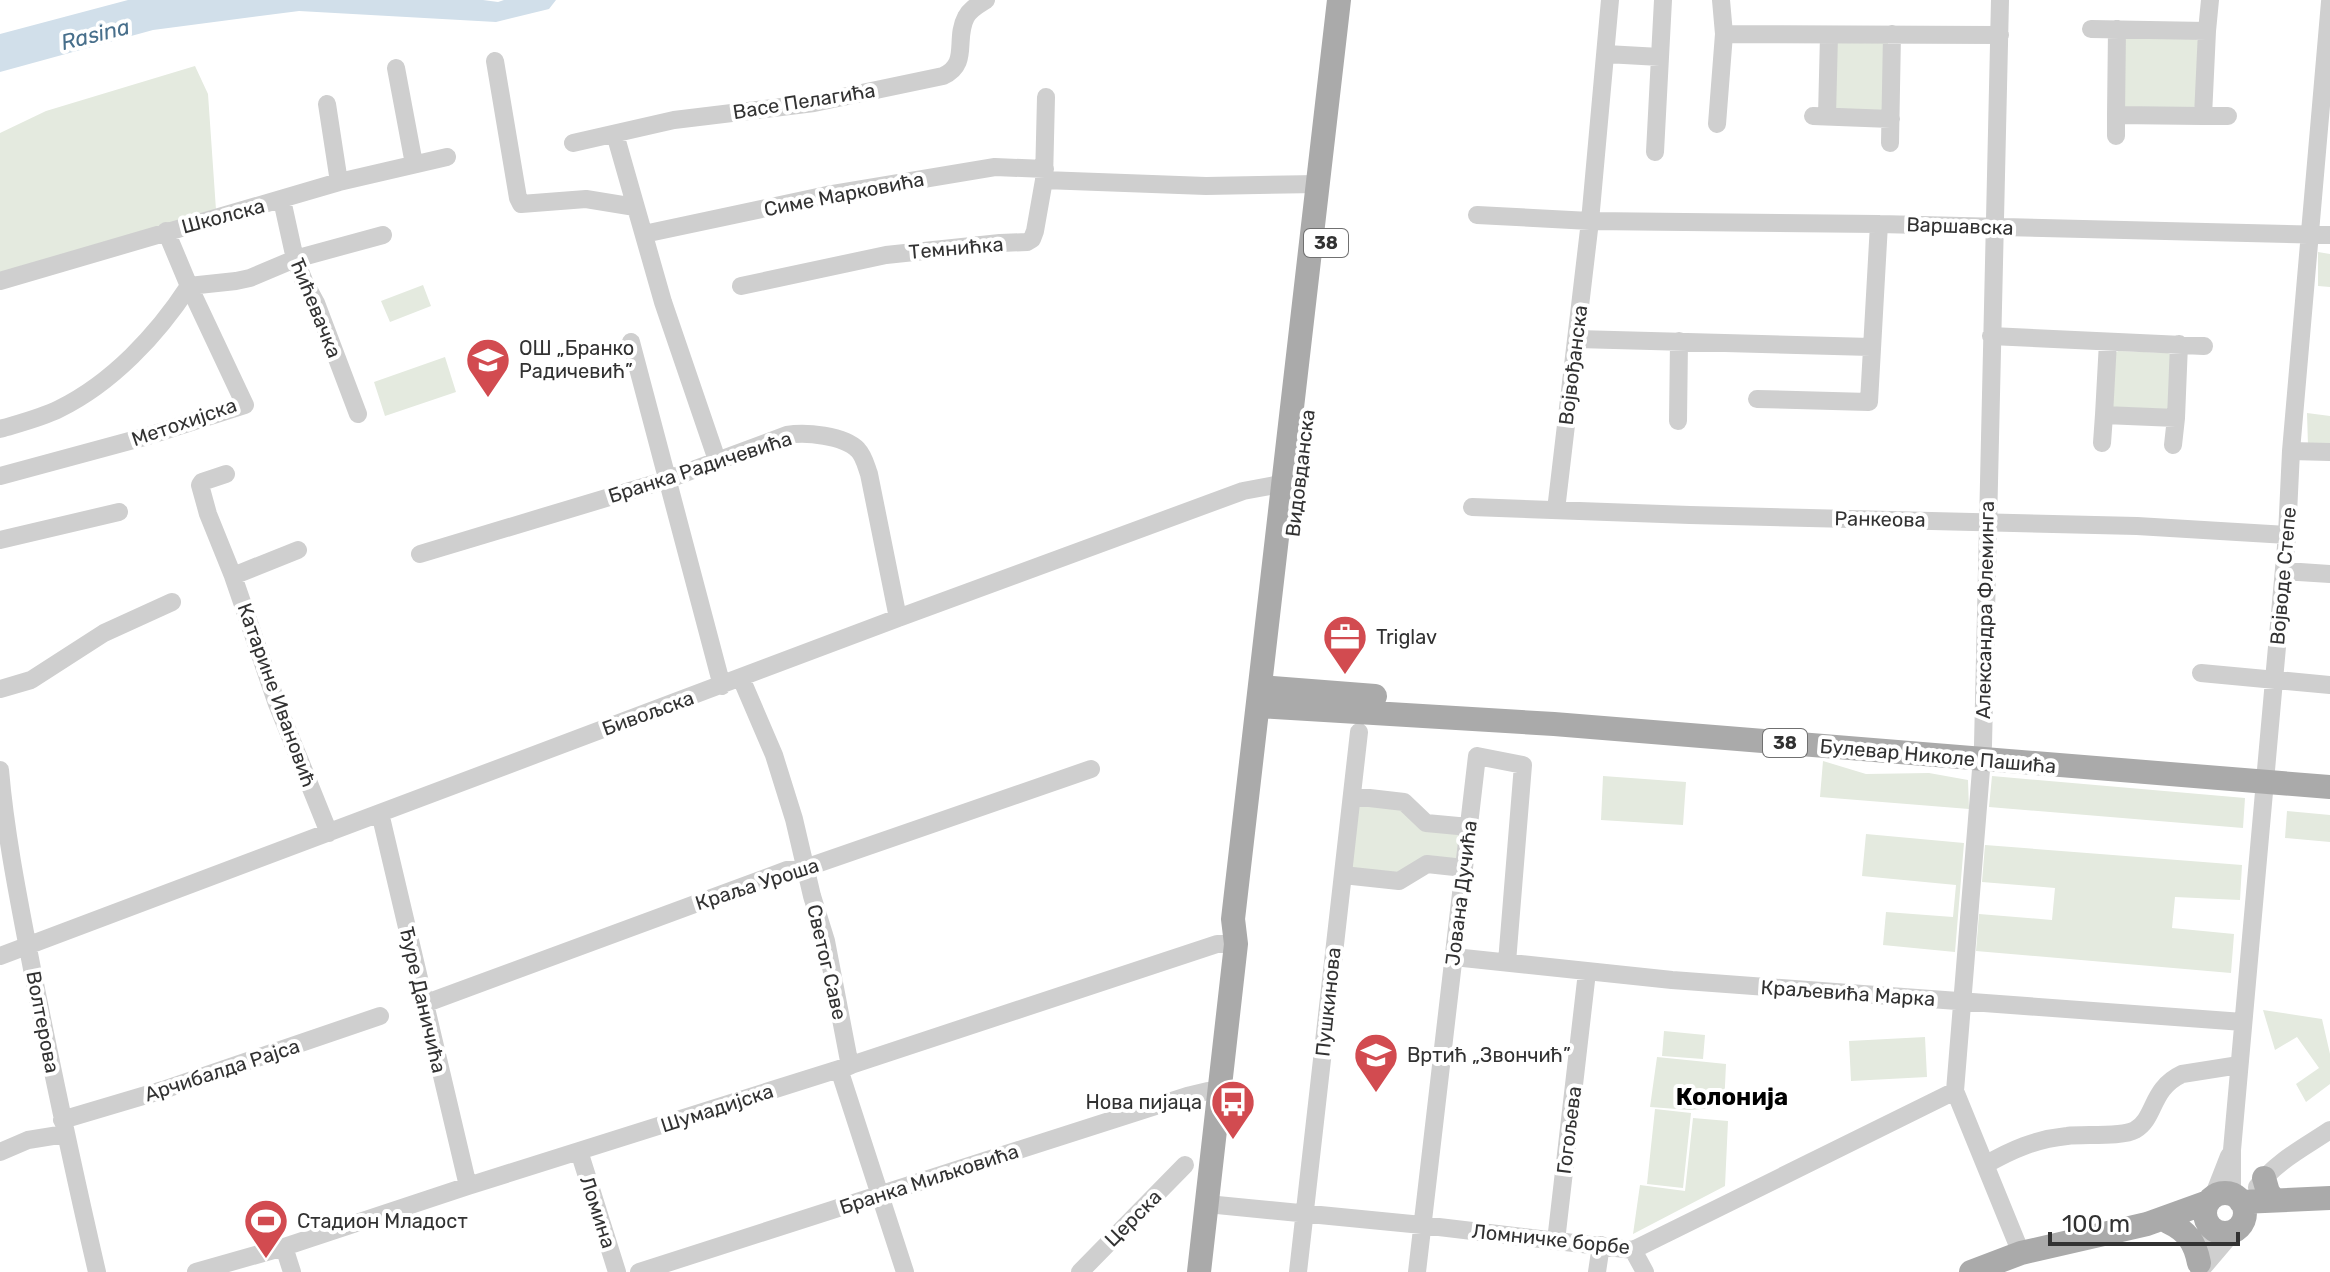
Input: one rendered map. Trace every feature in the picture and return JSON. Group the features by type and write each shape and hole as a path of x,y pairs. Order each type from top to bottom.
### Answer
{"main road":[{"name":"Видовданска","path":"1199,1272 1236,944 1246,922 1339,0"},
{"name":"Видовданска","path":"1321,199 1353,0"},
{"name":"Булевар Николе Пашића","path":"1267,697 1554,724 1982,752 2264,776 2330,787"},
{"name":"Булевар Николе Пашића","path":"2264,776 2330,775"},
{"path":"2264,1178 2268,1192 2286,1200"},
{"path":"1971,1272 2021,1253 2158,1223 2286,1200 2330,1198"},
{"path":"2158,1223 2186,1233 2193,1241 2198,1269"}],"street":[{"name":"Васе Пелагића","path":"573,143 674,120 814,103 943,76 958,63 960,38 967,15 986,0"},
{"name":"Војвођанска","path":"1556,510 1590,221 1610,0"},
{"path":"1655,152 1663,0"},
{"path":"1717,124 1724,34 1721,0"},
{"name":"Александра Флеминга","path":"2000,0 1982,752 1955,1091 2021,1253"},
{"path":"2203,116 2210,0"},
{"name":"Војводе Степе","path":"2198,1269 2226,1210 2284,571 2291,451 2330,2"},
{"path":"2091,29 2207,31"},
{"path":"2116,136 2117,29"},
{"path":"1724,34 2000,35"},
{"path":"1890,143 1892,34"},
{"path":"1829,35 1820,116 1891,119"},
{"path":"1606,54 1660,57"},
{"path":"495,61 521,204 586,199 635,207"},
{"path":"396,68 414,164"},
{"name":"Темнићка","path":"741,286 886,255 1027,242 1032,239 1044,175 1046,97"},
{"path":"327,104 339,182"},
{"path":"2116,115 2228,116"},
{"path":"615,134 681,356 717,460"},
{"name":"Школска","path":"0,281 339,182 447,157"},
{"name":"Симе Марковића","path":"644,234 827,195 995,167 1044,175 1206,186 1321,199"},
{"name":"Ћићевачка","path":"282,200 295,259 316,303 358,414"},
{"path":"1477,215 1590,221"},
{"name":"Варшавска","path":"1590,221 1879,224 2330,235"},
{"path":"1757,399 1869,402 1879,224"},
{"path":"166,231 189,286"},
{"path":"0,429 58,410 92,391 166,320 189,286 250,278 295,259 383,235"},
{"name":"Метохијска","path":"0,476 148,436 245,405 189,286"},
{"path":"1991,336 2204,346"},
{"path":"1577,339 1871,347"},
{"path":"1678,421 1679,341"},
{"path":"631,342 722,686"},
{"path":"2102,443 2108,342"},
{"path":"2173,445 2179,344"},
{"path":"2104,415 2176,418"},
{"name":"Бранка Радичевића","path":"420,554 666,480 796,434 823,436 849,443 861,452 869,474 898,618"},
{"path":"2291,451 2330,452"},
{"path":"226,474 200,485 233,576"},
{"name":"Бивољска","path":"0,956 1243,491 1291,486"},
{"name":"Ранкеова","path":"1472,507 2137,526 2287,535"},
{"path":"0,540 119,512"},
{"name":"Катарине Ивановић","path":"298,550 233,576 277,704 329,833"},
{"path":"2284,571 2330,574"},
{"path":"0,689 31,680 104,633 172,602"},
{"path":"2201,673 2330,685"},
{"name":"Светог Саве","path":"741,678 783,780 826,941 844,1067 879,1195 905,1272"},
{"name":"Пушкинова","path":"1298,1272 1359,732"},
{"name":"Јована Дучића","path":"1417,1272 1477,756 1523,765 1507,962"},
{"name":"Краља Уроша","path":"424,1004 774,875 805,868 1091,769"},
{"name":"Волтерова","path":"0,770 8,846 64,1127 97,1272"},
{"path":"1352,796 1404,802 1426,823 1469,827"},
{"name":"Ђуре Даничића","path":"380,813 468,1186"},
{"path":"1343,875 1399,881 1427,864 1464,868"},
{"name":"Шумадијска","path":"196,1272 284,1247 1217,944 1236,944"},
{"name":"Краљевића Марка","path":"1454,957 1587,972 2243,1022"},
{"name":"Гогољева","path":"1556,1241 1587,972"},
{"name":"Арчибалда Рајса","path":"0,1152 380,1016"},
{"path":"1985,1165 2041,1140 2130,1132 2141,1126 2161,1089 2173,1078 2239,1065"},
{"name":"Бранка Миљковића","path":"639,1272 1187,1096 1208,1091 1220,1092"},
{"name":"Ломничке борбе","path":"1207,1204 1633,1250 1955,1091"},
{"path":"2226,1210 2245,1187 2264,1178 2330,1130"},
{"name":"Ломина","path":"579,1151 617,1272"},
{"name":"Церска","path":"1080,1272 1185,1165"},
{"path":"1597,1272 1601,1245"},
{"path":"284,1247 292,1272"},
{"path":"1633,1250 1645,1272"}],"shaded area":[{"path":"2128,36 2192,36 2200,42 2198,103 2194,107 2126,108 2123,103 2121,45"},
{"path":"1835,40 1888,42 1885,113 1833,111"},
{"path":"195,66 208,94 216,210 0,274 0,133 46,111"},
{"path":"2318,252 2330,254 2330,287 2318,286"},
{"path":"423,285 431,306 390,322 381,301"},
{"path":"2115,353 2173,355 2169,408 2165,412 2110,407"},
{"path":"445,357 456,392 385,416 374,382"},
{"path":"2307,413 2330,416 2330,445 2308,446"},
{"path":"1823,761 1866,774 1929,773 1968,780 1969,809 1820,797"},
{"path":"1603,776 1686,782 1683,825 1601,820"},
{"path":"1992,776 2245,798 2243,828 1989,807"},
{"path":"1352,796 1404,802 1426,823 1469,827 1464,868 1427,864 1399,881 1343,875"},
{"path":"2287,811 2330,815 2330,842 2285,838"},
{"path":"1866,834 1964,843 1955,952 1883,945 1886,912 1953,917 1956,885 1862,876"},
{"path":"1985,845 2242,865 2240,900 2175,897 2172,928 2234,934 2231,973 1976,951 1979,914 2052,920 2055,888 1982,882"},
{"path":"2263,1010 2322,1019 2330,1054 2330,1084 2306,1102 2296,1084 2319,1068 2297,1037 2275,1050"},
{"path":"1664,1031 1705,1035 1703,1059 1662,1056"},
{"path":"1925,1037 1927,1077 1851,1081 1849,1041"},
{"path":"1657,1057 1726,1064 1724,1107 1690,1110 1650,1107"},
{"path":"1655,1109 1691,1113 1683,1188 1647,1184"},
{"path":"1693,1118 1728,1121 1725,1186 1633,1234 1640,1185 1685,1191"}],"water":[{"name":"Rasina","path":"128,0 556,0 549,9 496,22 299,11 153,30 0,72 0,34"}],"place":[{"name":"ОШ „Бранко Радичевић”","path":"488,399"},
{"name":"Triglav","path":"1345,676"},
{"name":"Вртић „Звончић”","path":"1376,1094"},
{"name":"Нова пијаца","path":"1233,1141"},
{"name":"Стадион Младост","path":"266,1260"}],"district":[{"name":"Колонија","path":"1732,1097"}]}
